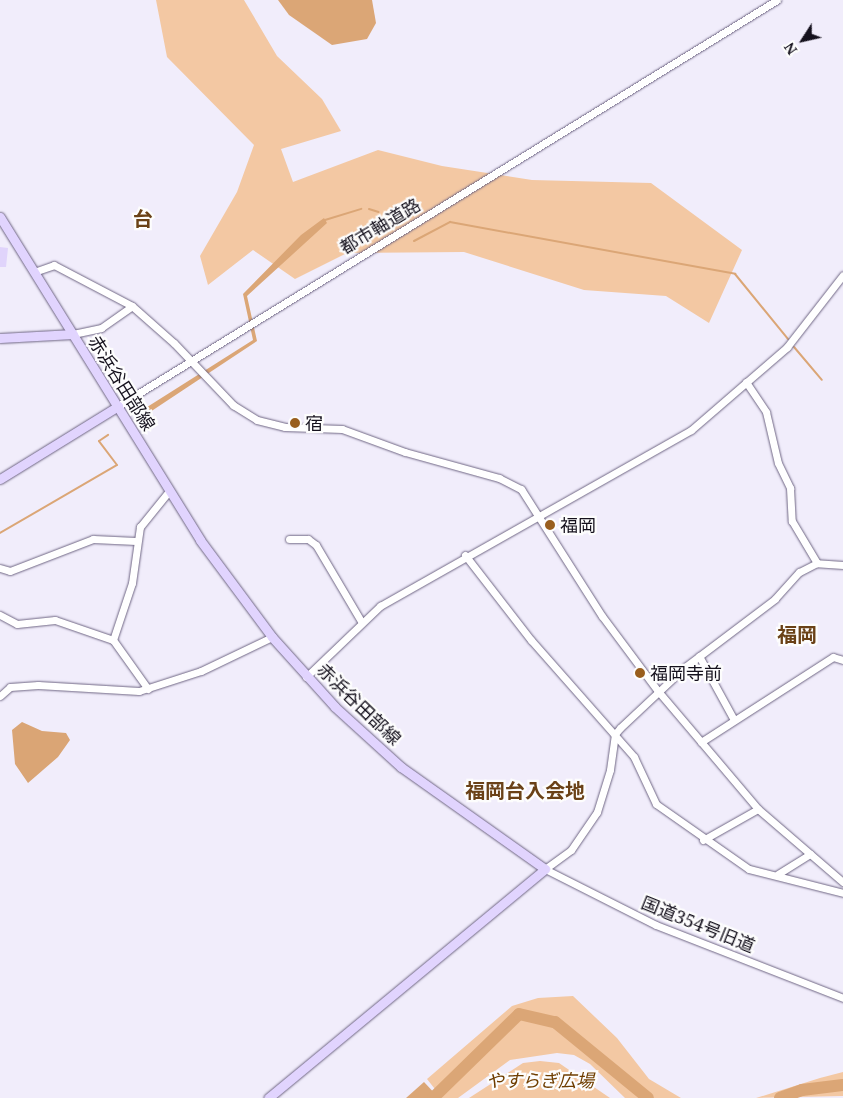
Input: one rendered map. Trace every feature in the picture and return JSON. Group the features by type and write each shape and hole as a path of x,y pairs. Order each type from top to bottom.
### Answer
{"main road":[{"name":"赤浜谷田部線","path":"0,217 169,491 225,576 272,637 306,676 401,767 465,816 546,869"},
{"path":"0,338 73,334"},
{"name":"都市軸道路","path":"0,479 118,406"},
{"path":"268,1098 546,869"}],"street":[{"name":"都市軸道路","path":"118,406 778,0"},
{"path":"34,272 54,265 132,306 190,360 233,405 257,420 285,427 342,429 405,452 499,478 528,494 602,616 658,691 758,809 843,882"},
{"path":"306,676 361,621 465,555 678,439 794,339 843,276"},
{"path":"73,334 101,328 132,306"},
{"path":"746,382 766,412 778,463 790,488 792,521 817,562"},
{"path":"113,640 132,583 136,541 144,520 169,491"},
{"path":"289,539 308,539 316,546 361,621"},
{"path":"0,568 10,571 93,540 136,541"},
{"path":"465,555 531,640 634,757 656,804 703,840 749,869 778,874 843,892"},
{"path":"546,869 571,850 597,812 610,770 615,734 658,691 699,656 775,599 799,572 817,562 843,564"},
{"path":"0,615 17,624 55,620 113,640 148,689"},
{"path":"0,696 10,687 38,685 83,685 119,692 148,689 201,671 272,637"},
{"path":"699,656 734,720"},
{"path":"701,742 833,657 843,660"},
{"path":"703,840 758,809"},
{"path":"778,874 810,854"},
{"name":"国道354号旧道","path":"546,869 656,924 843,998"}],"green space":[{"path":"156,0 244,0 277,56 322,99 341,131 281,149 293,182 378,150 442,166 532,180 651,183 742,250 709,323 666,296 584,290 464,252 347,253 295,279 253,250 208,285 200,256 237,192 254,145 167,57"},
{"path":"573,996 617,1038 649,1079 681,1098 625,1098 590,1064 574,1055 557,1053 510,1060 458,1098 442,1098 427,1079 512,1006 538,998"},
{"name":"やすらぎ広場","path":"540,1061 559,1063 610,1098 469,1098 523,1063"},
{"path":"843,1072 843,1096 756,1098 820,1078"}],"shaded area":[{"path":"278,0 372,0 376,23 367,39 332,45 289,15"},
{"path":"324,218 327,223 247,296 257,341 147,414 144,409 253,340 243,294 301,235"},
{"path":"22,722 42,731 66,733 70,740 58,757 28,783 15,764 12,730"},
{"path":"424,1082 439,1098 406,1098"}],"building":[{"path":"0,247 8,248 6,267 0,267"}],"waterway":[{"path":"325,220 361,209"},
{"path":"369,209 379,212"},
{"path":"414,241 450,222 735,274 788,339"},
{"path":"794,347 822,380"},
{"path":"0,533 117,465 99,441 108,435"},
{"path":"433,1098 519,1014 555,1022 648,1098"},
{"path":"780,1098 802,1090 843,1085"}],"place":[{"name":"宿","path":"295,423"},
{"name":"福岡","path":"550,525"},
{"name":"福岡寺前","path":"640,673"}],"district":[{"name":"台","path":"143,218"},
{"name":"福岡","path":"797,634"},
{"name":"福岡台入会地","path":"525,790"}]}
